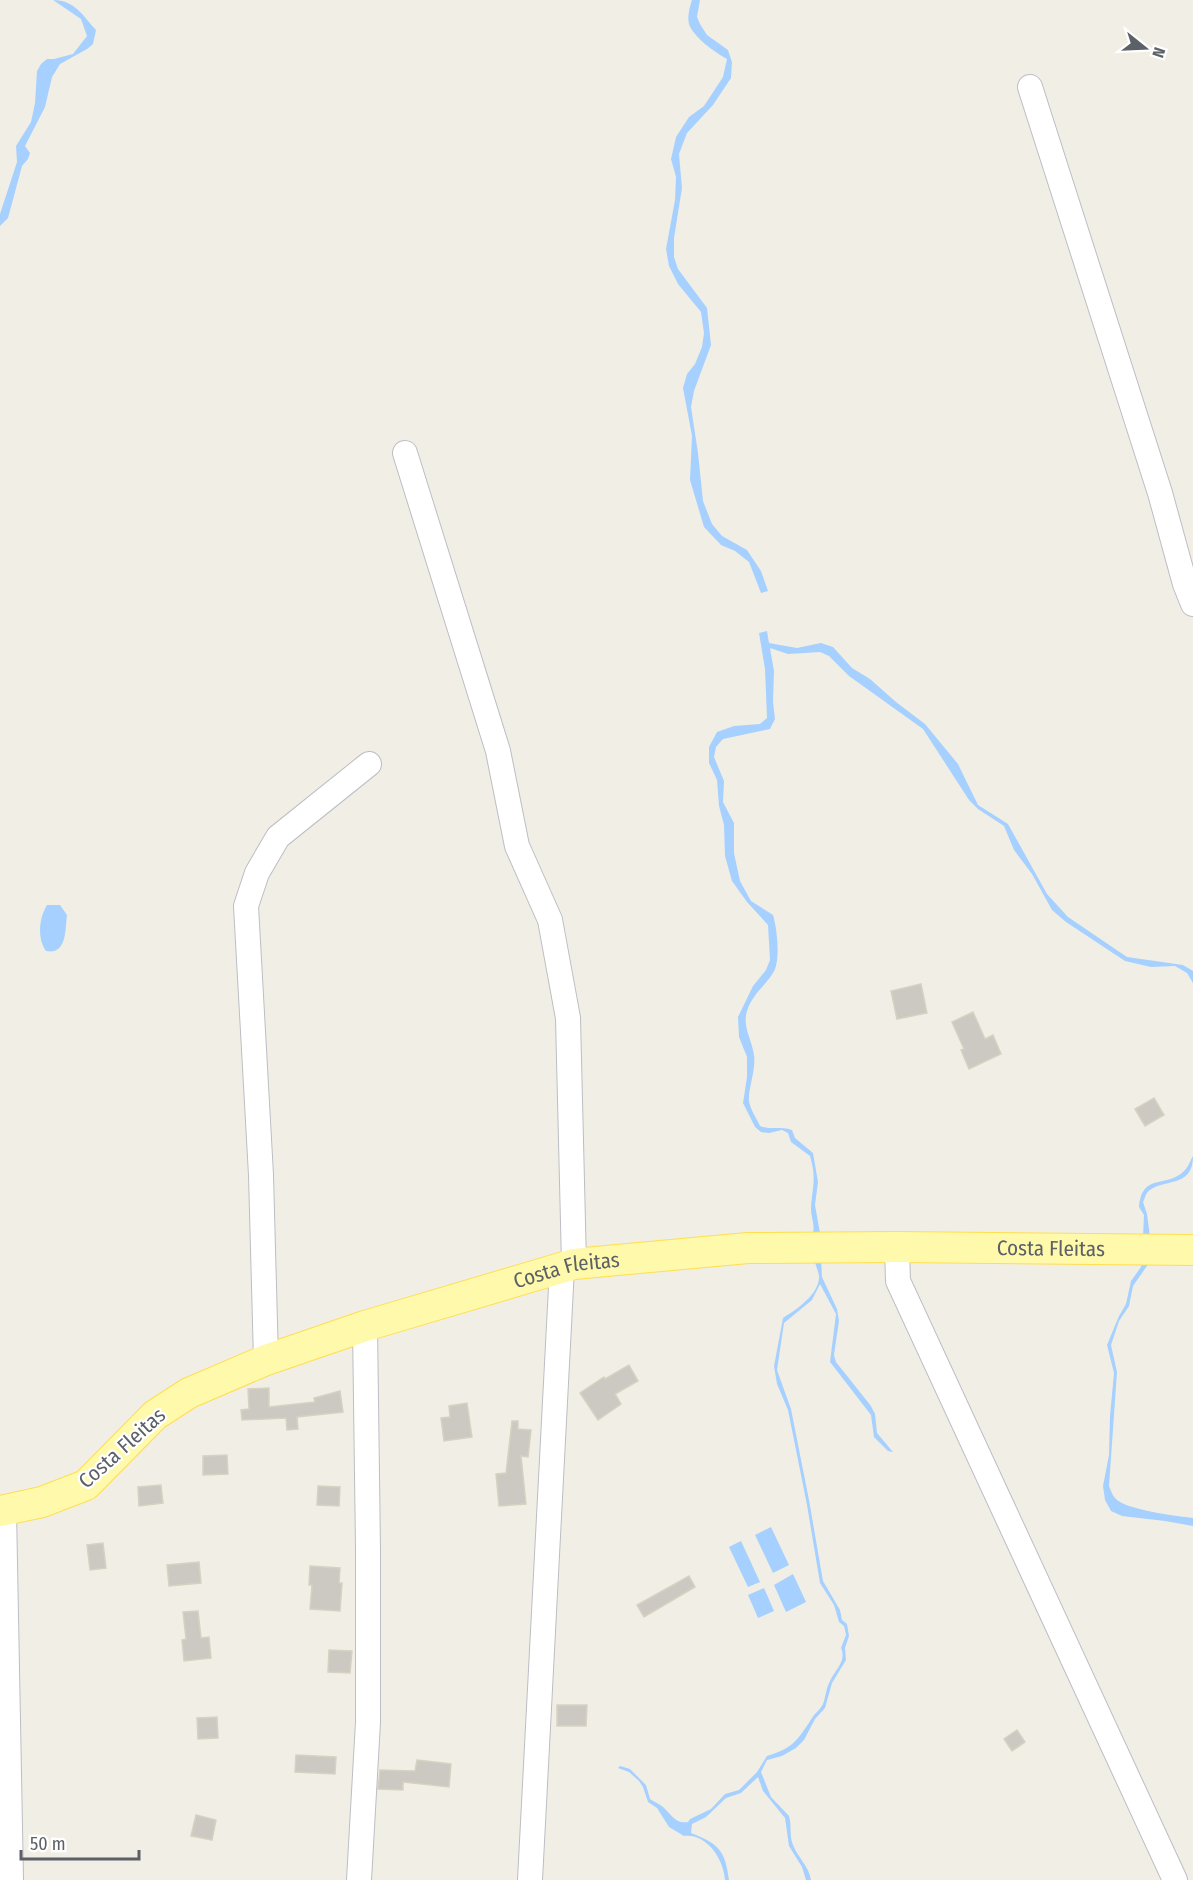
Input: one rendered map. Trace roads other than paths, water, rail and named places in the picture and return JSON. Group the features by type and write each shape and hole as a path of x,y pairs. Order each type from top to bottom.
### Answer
{"main road":[{"name":"Costa Fleitas","path":"2,1511 42,1502 86,1485 155,1415 189,1393 266,1360 365,1326 568,1266 748,1248 897,1246 1193,1250"}],"street":[{"path":"1030,87 1160,493 1185,584 1193,604"},
{"path":"405,453 498,751 517,846 550,920 568,1018 568,1266 530,1880"},
{"path":"266,1360 261,1175 246,906 257,873 278,837 369,764"},
{"path":"897,1246 898,1281 1175,1880"},
{"path":"359,1880 368,1710 365,1326"},
{"path":"2,1511 10,1880"}],"water":[{"path":"53,0 67,3 82,14 96,30 93,44 60,64 52,77 45,107 25,146 30,153 22,166 8,218 0,226 0,214 17,162 16,146 31,122 37,71 47,59 73,54 87,36 81,19"},
{"path":"692,0 700,0 697,17 700,24 707,35 728,50 732,62 731,78 713,105 687,133 679,154 682,188 674,238 674,257 678,269 707,308 711,345 694,391 691,407 703,501 712,524 722,536 747,550 761,571 768,591 761,593 749,562 735,551 721,545 704,527 690,480 692,436 683,388 687,374 695,364 702,347 704,333 701,312 678,284 669,266 666,249 675,200 676,177 671,159 676,137 689,117 704,106 723,77 727,59 705,44 691,29 688,18"},
{"path":"767,631 769,643 797,648 821,643 833,647 852,668 870,679 925,724 958,764 978,805 1008,824 1047,894 1068,917 1127,957 1183,965 1193,971 1193,983 1187,973 1175,966 1151,967 1125,961 1066,922 1052,910 1032,874 1014,850 1004,826 978,809 969,800 923,729 849,676 829,656 820,652 788,654 770,648 774,671 775,719 770,729 723,739 716,747 714,757 724,781 723,802 734,823 734,853 740,881 751,901 773,915 777,936 778,953 775,968 752,1000 746,1017 746,1028 753,1049 754,1061 750,1104 760,1126 792,1130 795,1138 813,1153 818,1182 815,1205 820,1233 813,1233 811,1209 814,1177 810,1156 791,1142 788,1133 782,1130 761,1132 755,1127 743,1103 747,1057 739,1037 738,1017 753,986 766,970 770,960 768,925 732,881 725,856 724,825 719,806 717,780 709,763 709,747 717,732 734,726 760,724 767,718 765,669 759,633"},
{"path":"47,905 60,905 67,915 64,940 58,949 53,951 46,951 40,934 41,922"},
{"path":"1193,1156 1192,1167 1188,1174 1153,1188 1146,1194 1143,1202 1150,1237 1143,1237 1144,1215 1139,1207 1145,1189 1149,1185 1176,1177 1188,1166"},
{"path":"814,1258 821,1258 822,1277 837,1309 839,1321 834,1355 836,1362 871,1406 875,1414 877,1433 893,1452 888,1451 874,1437 871,1415 830,1362 836,1314 820,1284 812,1300 784,1323 777,1370 791,1409 823,1581 840,1610 842,1620 847,1624 849,1636 845,1648 846,1660 832,1683 825,1708 796,1748 782,1756 767,1760 761,1772 771,1797 789,1816 793,1845 808,1870 811,1880 806,1880 802,1867 789,1846 785,1818 763,1791 758,1777 741,1793 726,1798 706,1817 692,1824 691,1833 714,1845 723,1855 729,1880 725,1880 718,1856 713,1849 700,1839 684,1836 669,1827 657,1808 648,1802 639,1781 629,1772 618,1768 620,1766 630,1769 646,1785 650,1799 662,1806 677,1820 688,1822 711,1809 725,1794 739,1790 757,1772 767,1756 789,1747 798,1738 823,1704 829,1684 843,1657 841,1648 846,1635 845,1630 839,1622 834,1605 820,1583 788,1410 777,1384 774,1366 783,1318 806,1301 816,1289 819,1276"},
{"path":"1142,1263 1149,1263 1133,1286 1129,1306 1119,1321 1111,1345 1117,1372 1109,1486 1114,1497 1129,1506 1193,1518 1193,1526 1122,1516 1111,1511 1105,1500 1103,1486 1109,1455 1114,1373 1107,1345 1126,1304 1131,1281"},
{"path":"771,1527 789,1565 773,1573 755,1535"},
{"path":"741,1541 760,1582 748,1587 729,1547"},
{"path":"793,1574 806,1602 786,1612 774,1585"},
{"path":"764,1588 774,1611 758,1618 748,1595"}]}
